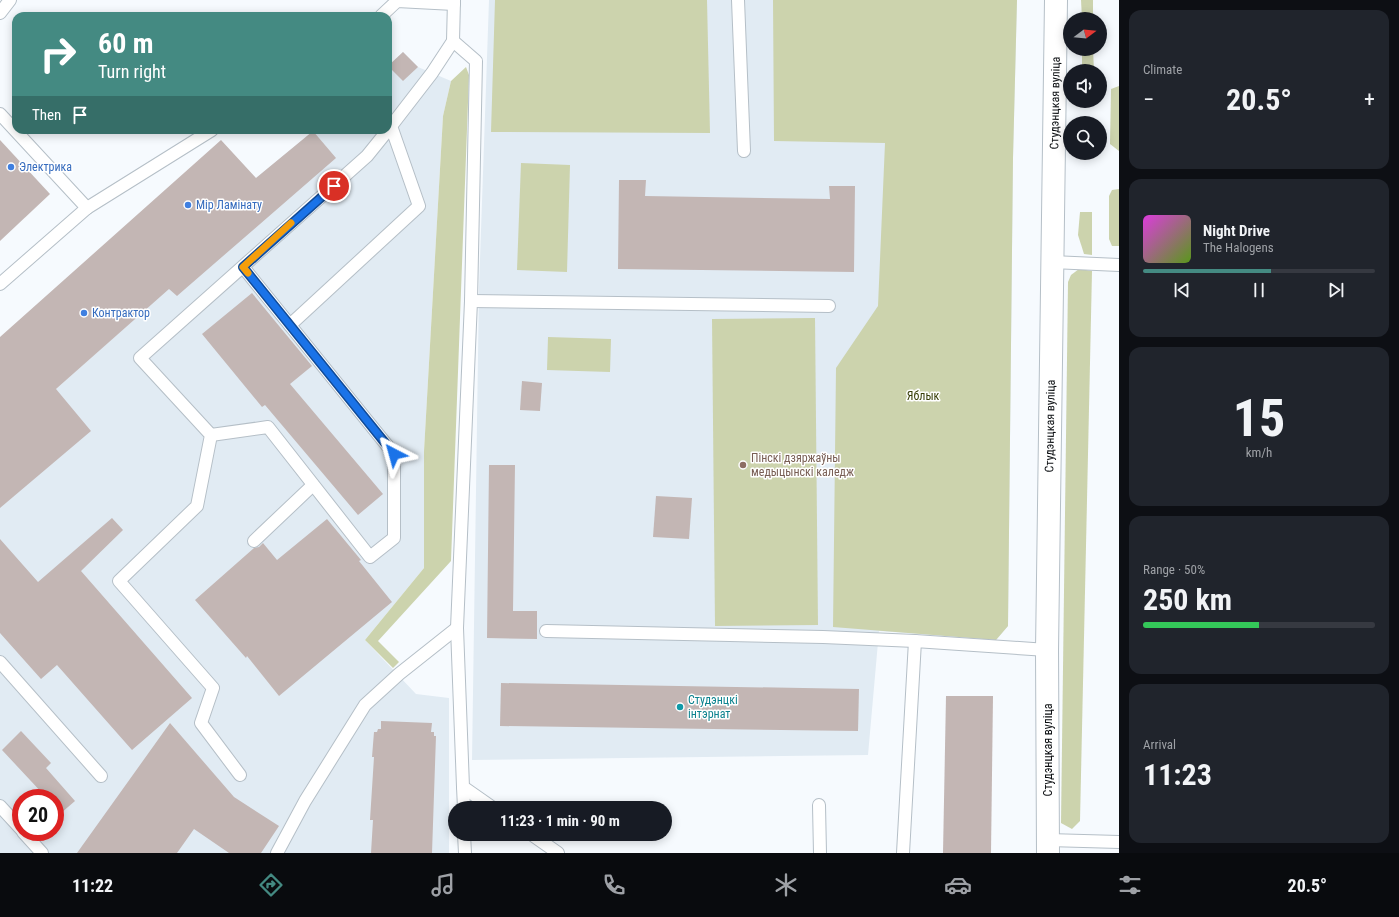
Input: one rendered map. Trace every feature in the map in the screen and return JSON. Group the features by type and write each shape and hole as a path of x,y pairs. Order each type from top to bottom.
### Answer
{"street":[{"name":"Студэнцкая вуліца","path":"1048,846 1047,650 1056,0"}],"lane":[{"path":"0,13 10,0"},
{"path":"738,0 744,151"},
{"path":"385,12 397,1 454,2 453,41 432,73 392,124"},
{"path":"453,41 476,61 471,301 457,628 464,801"},
{"path":"0,114 12,127"},
{"path":"19,134 87,208"},
{"path":"0,284 87,208 206,134"},
{"path":"211,435 140,358 368,156 384,134"},
{"path":"290,325 419,206 391,134"},
{"path":"1052,262 1119,265"},
{"path":"211,435 268,427 370,557 394,538 394,454 243,267"},
{"path":"471,301 829,306"},
{"path":"211,435 197,506 119,581 213,688 201,723 240,775"},
{"path":"254,541 313,485"},
{"path":"277,853 305,801 365,705 399,674 457,628"},
{"path":"546,632 823,636 1047,650"},
{"path":"903,853 915,641"},
{"path":"0,662 102,776"},
{"path":"463,787 483,801"},
{"path":"819,805 820,853"},
{"path":"0,806 12,819"},
{"path":"31,841 42,853"},
{"path":"464,841 465,853"},
{"path":"541,841 558,853"},
{"path":"1048,846 1119,842"}],"shaded area":[{"name":"Пінскі дзяржаўны медыцынскі каледж","path":"489,0 1017,0 1013,158 1008,626 996,640 879,631 868,755 472,760 479,288"},
{"path":"403,52 418,67 451,81 443,116 424,451 424,568 365,640 416,694 449,698 449,853 0,853 0,363 56,389 168,289 256,178 310,134 392,134 392,62"}],"green space":[{"path":"495,0 707,0 710,133 491,132"},
{"name":"Яблык","path":"773,0 1017,0 1013,158 1008,626 996,640 833,627 836,368 878,306 885,143 774,141"},
{"path":"1081,0 1093,0 1093,12 1082,12"},
{"path":"1082,56 1093,56 1094,64 1082,64"},
{"path":"466,67 469,75 451,561 378,641 399,662 393,668 365,640 424,568 424,451 443,116 451,81"},
{"path":"1119,86 1119,151 1110,144 1111,89"},
{"path":"521,163 570,165 567,272 517,270"},
{"path":"1119,189 1119,246 1112,246 1109,239 1109,196 1112,190"},
{"path":"1080,212 1092,212 1092,255 1084,254 1078,235"},
{"path":"1079,269 1092,271 1080,821 1072,829 1061,823 1068,282 1071,275"},
{"path":"815,318 818,625 715,626 712,319"},
{"path":"548,337 611,339 610,372 547,370"}],"building":[{"path":"403,52 418,67 403,81 392,70 392,62"},
{"path":"309,134 316,134 336,158 177,296 169,289 56,389 91,431 0,508 0,337 221,140 256,178"},
{"path":"0,140 50,194 0,241"},
{"path":"619,180 646,180 645,196 830,199 829,186 855,186 854,272 618,269"},
{"path":"252,293 312,366 290,384 383,494 358,515 265,405 262,407 202,334"},
{"path":"522,381 542,383 540,411 520,410"},
{"path":"489,465 515,465 513,611 537,611 537,639 487,638"},
{"path":"656,496 692,498 689,539 653,537"},
{"path":"112,518 123,530 81,571 192,698 132,750 57,665 41,679 0,633 0,539 38,582"},
{"path":"327,519 361,560 359,561 392,602 279,696 247,656 246,658 195,600 254,548 259,547 263,543 277,560"},
{"name":"Студэнцкі інтэрнат","path":"501,683 859,689 858,731 500,726"},
{"path":"946,696 993,696 991,853 943,853"},
{"path":"381,721 432,723 431,732 434,732 434,736 436,736 432,853 371,853 373,820 370,820 374,757 372,757 374,732 381,729"},
{"path":"170,723 234,797 279,826 261,853 229,853 194,829 177,853 77,853"},
{"path":"21,731 51,763 46,768 75,801 64,810 64,789 38,789 2,750"}],"slow traffic":[{"path":"248,273 243,267 291,223"}],"place":[{"name":"Электрика","path":"11,167"},
{"name":"Мір Ламінату","path":"188,205"},
{"name":"Контрактор","path":"84,313"},
{"name":"Пінскі дзяржаўны медыцынскі каледж","path":"743,465"},
{"name":"Студэнцкі інтэрнат","path":"680,707"}],"route":[{"path":"334,186 243,267 394,454"}]}
